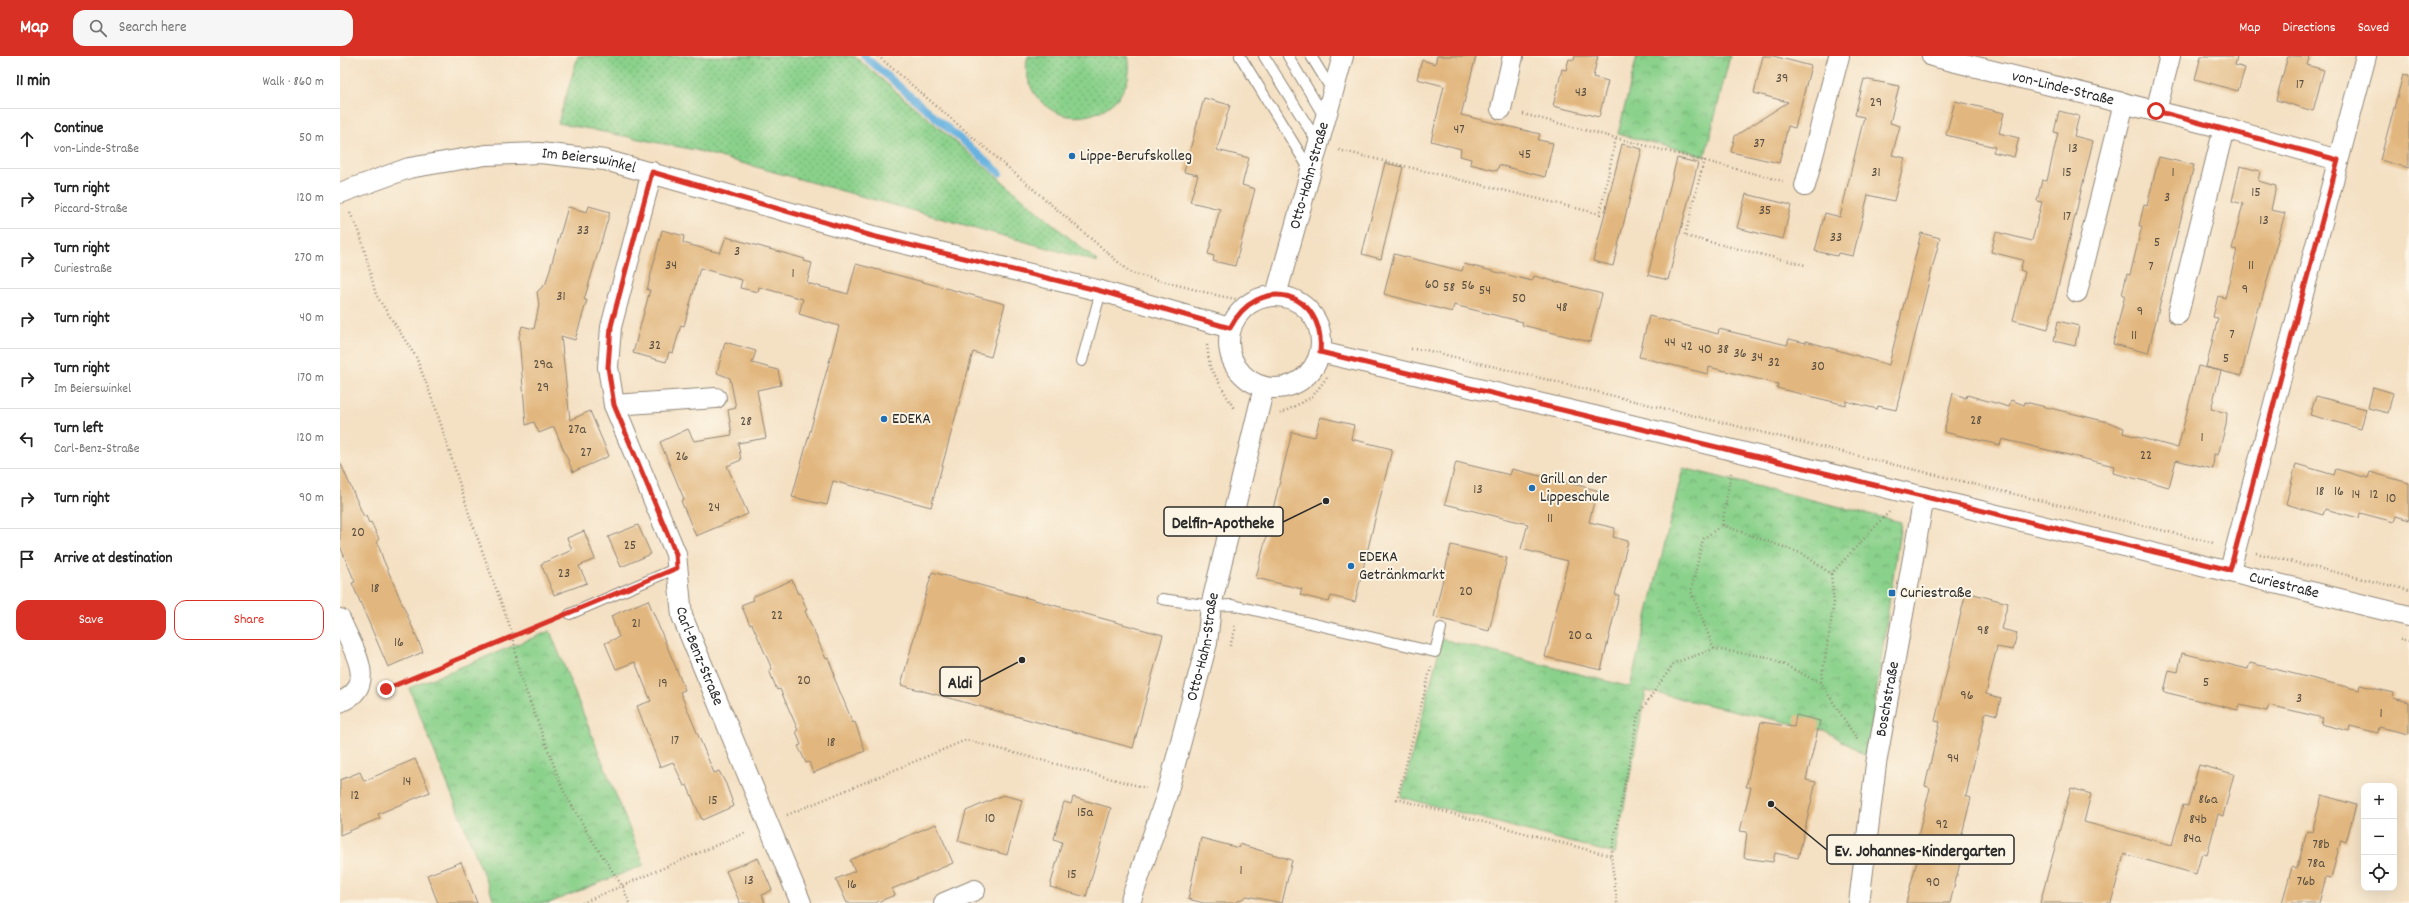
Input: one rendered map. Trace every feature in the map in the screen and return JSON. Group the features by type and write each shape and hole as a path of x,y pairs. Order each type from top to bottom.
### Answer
{"street":[{"path":"1501,109 1513,56"},
{"path":"1805,186 1839,56"},
{"name":"von-Linde-Straße","path":"1932,56 2224,128 2338,160"},
{"path":"2156,111 2170,56"},
{"path":"2230,570 2366,56"},
{"name":"Otto-Hahn-Straße","path":"1276,295 1333,93 1339,60"},
{"name":"von-Linde-Straße","path":"2077,292 2124,103"},
{"path":"2178,314 2224,128"},
{"name":"Im Beierswinkel","path":"343,200 409,168 486,155 540,153 605,160 652,172 872,236 1101,291 1230,328"},
{"name":"Carl-Benz-Straße","path":"652,172 611,326 608,367 614,405 676,554 682,616 801,903"},
{"path":"1276,295 1289,297 1302,304 1312,313 1318,325 1321,338 1320,352 1315,366 1305,377 1293,385 1278,388 1264,387 1251,381 1240,372 1232,360 1229,346 1230,328 1241,310 1251,302 1263,296 1276,295"},
{"name":"Curiestraße","path":"1320,352 1594,416 2230,570 2409,616"},
{"name":"Otto-Hahn-Straße","path":"1130,903 1167,794 1207,643 1211,606 1264,387"},
{"path":"614,405 716,398"},
{"name":"Boschstraße","path":"1859,903 1876,764 1919,518 1924,497"},
{"path":"340,619 362,672 360,687 353,697 340,702"},
{"path":"944,903 975,890"}],"lane":[{"path":"1240,56 1311,172"},
{"path":"1264,56 1319,145"},
{"path":"1288,56 1326,118"},
{"path":"1311,56 1333,93"},
{"path":"1082,361 1101,291"},
{"path":"570,614 677,568"},
{"path":"1162,599 1211,606 1232,605 1435,652 1441,628"}],"path":[{"path":"878,56 1130,273 1220,296 1251,302"},
{"path":"1501,109 1805,186"},
{"path":"1319,145 1600,214 1616,138"},
{"path":"1704,160 1685,236 1805,265"},
{"path":"343,200 360,233 376,295 416,357 436,410 471,520 514,635 519,672 563,790 592,840 624,887 629,903"},
{"path":"1220,296 1210,323 1207,342 1210,368 1233,407 1258,411 1273,418 1312,397 1328,376 1335,378"},
{"path":"1724,472 1739,475"},
{"path":"1714,649 1691,591 1703,539 1722,525 1732,473"},
{"path":"1881,510 1919,518"},
{"path":"1821,683 1834,603 1831,574 1889,512"},
{"path":"1722,525 1802,554 1831,574"},
{"path":"360,687 386,689 514,635 570,614"},
{"path":"2394,637 2409,641"},
{"path":"1617,903 1611,856 1638,715 1674,662 1714,649 1768,657 1821,683 1852,734 1876,764"},
{"path":"1435,652 1398,799 1611,856"},
{"path":"582,903 624,887 768,823 966,740 1167,794"}],"green space":[{"path":"578,56 854,56 1098,262 695,150 558,123"},
{"path":"1028,56 1128,56 1129,75 1123,91 1112,104 1097,112 1080,116 1063,115 1047,107 1033,91 1027,74 1026,65"},
{"path":"1637,56 1730,56 1705,156 1618,134"},
{"path":"1683,468 1901,522 1867,757 1826,731 1646,691 1615,854 1401,797 1442,639 1630,687"},
{"path":"550,631 644,865 549,903 495,903 409,688"}],"building":[{"path":"1437,56 1476,56 1461,115 1540,134 1538,140 1553,143 1545,177 1499,165 1497,171 1470,164 1471,159 1460,156 1461,149 1431,141 1444,86 1417,79 1422,60 1435,64"},
{"path":"1575,56 1598,56 1593,77 1608,81 1599,117 1553,106 1562,69 1566,70 1569,59 1574,60"},
{"path":"1763,56 1773,56 1811,66 1795,128 1788,126 1779,163 1731,152 1735,136 1788,102 1754,93"},
{"path":"2201,56 2237,56 2235,65 2245,68 2238,91 2195,79"},
{"path":"2288,56 2310,56 2307,65 2324,70 2313,111 2276,100"},
{"path":"2403,75 2409,76 2409,168 2380,160"},
{"path":"1864,79 1899,86 1890,123 1900,126 1892,155 1905,158 1894,201 1868,195 1853,256 1838,253 1837,256 1815,251 1825,213 1840,217 1864,117 1855,115"},
{"path":"1204,98 1230,105 1217,150 1249,158 1242,185 1255,189 1235,266 1213,261 1214,256 1208,254 1220,209 1190,202 1198,175 1184,172"},
{"path":"1955,101 2004,113 1999,133 2019,138 2014,157 1993,152 1995,147 1946,135"},
{"path":"2059,111 2079,116 2074,136 2093,141 2048,329 2013,320 2025,272 2020,270 2023,260 1991,252 1996,232 2032,241 2042,202 2037,201 2042,180 2047,181 2058,133 2054,132"},
{"path":"1622,144 1642,149 1613,266 1593,261"},
{"path":"2159,157 2194,165 2148,353 2113,344 2125,295 2122,295 2127,274 2130,275 2142,226 2139,226 2144,205 2147,206"},
{"path":"1677,158 1698,163 1668,280 1648,275"},
{"path":"1385,163 1403,167 1381,259 1362,254"},
{"path":"2240,166 2260,171 2258,181 2276,186 2271,210 2285,213 2260,307 2258,306 2241,376 2206,367 2218,318 2213,317 2218,296 2225,298 2237,250 2232,249 2243,204 2232,201"},
{"path":"1746,194 1791,205 1783,239 1737,228"},
{"path":"589,206 610,212 584,300 587,300 575,340 561,336 570,420 590,411 609,456 573,472 554,427 539,433 534,422 526,425 519,337 522,326 534,329 539,305 537,292 546,283 568,207 587,212"},
{"name":"EDEKA","path":"662,230 684,236 683,243 720,253 726,237 805,259 804,261 812,263 807,283 848,294 856,264 1005,304 991,357 973,352 931,507 833,481 827,505 792,497 839,326 799,314 803,299 759,287 758,292 740,288 742,280 700,268 684,326 681,325 673,353 669,352 666,362 633,353 650,290 647,290"},
{"path":"1921,233 1940,238 1896,410 1878,406 1877,409 1846,401 1846,405 1777,388 1778,384 1709,367 1708,374 1639,357 1649,316 1718,334 1719,329 1787,345 1789,339 1806,343 1806,341 1889,365"},
{"path":"1394,254 1462,271 1464,264 1532,281 1534,276 1602,294 1590,342 1522,325 1523,322 1454,305 1452,312 1384,294"},
{"path":"2058,321 2079,326 2075,346 2054,341"},
{"path":"725,342 756,351 752,363 778,370 781,385 757,390 766,438 738,443 741,460 727,466 748,514 696,536 681,501 684,499 660,442 688,429 694,441 732,435 728,410 736,408 730,378 717,373"},
{"path":"2198,366 2221,371 2211,409 2227,413 2226,425 2218,455 2214,454 2213,469 2176,460 2169,487 2113,473 2114,466 2002,439 2000,445 1944,432 1953,393 1966,398 1967,395 2009,407 2011,400 2024,405 2025,402 2108,422 2124,428 2123,433 2178,448"},
{"path":"2373,387 2393,393 2388,413 2368,408"},
{"path":"2316,396 2366,409 2361,429 2310,415"},
{"path":"1320,417 1354,425 1351,439 1392,449 1355,602 1331,596 1329,602 1300,595 1302,589 1256,578 1292,432 1315,437"},
{"path":"340,462 364,517 366,516 369,523 371,522 379,539 377,541 383,559 423,652 388,667 352,583 355,582 340,546"},
{"path":"1456,462 1510,475 1512,469 1597,490 1589,522 1615,528 1613,537 1628,541 1615,595 1619,595 1601,670 1545,657 1568,561 1521,549 1528,524 1445,504"},
{"path":"2296,464 2334,475 2336,469 2368,478 2370,472 2409,483 2409,520 2396,516 2394,522 2360,513 2359,518 2325,509 2323,515 2286,504"},
{"path":"638,525 651,554 621,567 608,537"},
{"path":"584,531 595,559 579,566 587,583 554,595 541,564 572,550 567,538"},
{"path":"1451,545 1507,558 1489,631 1434,617"},
{"path":"932,572 1163,635 1133,748 901,685"},
{"path":"792,580 798,594 800,593 807,610 805,611 826,659 828,658 835,675 833,675 853,723 855,722 865,751 813,773 809,762 806,763 798,746 801,745 796,731 798,730 780,689 777,690 769,670 772,669 752,624 750,625 741,605 754,600 752,597"},
{"path":"1966,592 2008,603 2001,629 2017,633 2013,650 1997,647 1992,667 1986,694 2001,698 1997,715 1986,712 1966,796 1971,798 1955,862 1960,863 1950,903 1906,903 1919,853 1914,852 1930,788 1925,786 1940,722 1935,721"},
{"path":"648,600 685,690 680,692 714,773 719,771 726,784 734,806 702,820 687,785 684,786 673,762 660,767 637,706 651,701 635,662 616,669 605,643 619,637 611,616"},
{"path":"2182,653 2248,669 2250,663 2359,690 2360,685 2394,693 2393,698 2409,702 2409,734 2379,727 2378,733 2350,726 2349,731 2321,724 2323,718 2269,705 2267,711 2240,705 2238,710 2164,692 2169,670 2178,672"},
{"path":"1796,715 1820,721 1806,780 1816,782 1798,858 1775,853 1773,862 1744,858 1747,832 1740,831 1751,787 1746,787 1761,722 1794,727"},
{"path":"415,759 430,792 378,814 380,818 340,835 340,780 360,772 364,781"},
{"path":"2199,765 2234,774 2223,816 2218,814 2207,855 2202,853 2196,874 2124,854 2111,903 2040,903 2071,788 2091,794 2084,822 2172,845 2183,805 2188,806"},
{"path":"1003,795 1022,800 1007,855 958,841 966,811"},
{"path":"2322,795 2356,805 2346,842 2341,840 2331,878 2326,877 2319,903 2282,903 2292,867 2297,869 2307,831 2312,832"},
{"path":"1073,797 1111,808 1086,897 1050,887 1062,842 1054,839 1064,802 1071,804"},
{"path":"936,824 953,863 892,889 895,895 875,903 847,903 836,879 855,871 850,860"},
{"path":"1201,838 1239,848 1239,844 1292,860 1282,903 1247,896 1235,903 1204,903 1188,899"},
{"path":"758,858 772,890 762,895 765,903 740,903 726,871"},
{"path":"461,862 477,903 438,903 427,875"}],"waterway":[{"path":"864,56 1000,173"}],"place":[{"name":"Lippe-Berufskolleg","path":"1072,156"},
{"name":"EDEKA","path":"884,419"},
{"name":"Grill an der Lippeschule","path":"1532,488"},
{"name":"Delfin-Apotheke","path":"1326,501"},
{"name":"EDEKA Getränkmarkt","path":"1351,566"},
{"name":"Curiestraße","path":"1892,593"},
{"name":"Aldi","path":"1022,660"},
{"name":"Ev. Johannes-Kindergarten","path":"1771,804"}],"route":[{"path":"386,689 514,635 570,614 677,568 676,554 614,405 608,367 611,326 652,172 872,236 1101,291 1230,328 1241,310 1251,302 1263,296 1276,295 1289,297 1302,304 1312,313 1318,325 1321,338 1320,352 1364,361 1594,416 2230,570 2338,160 2224,128 2156,111"}]}
